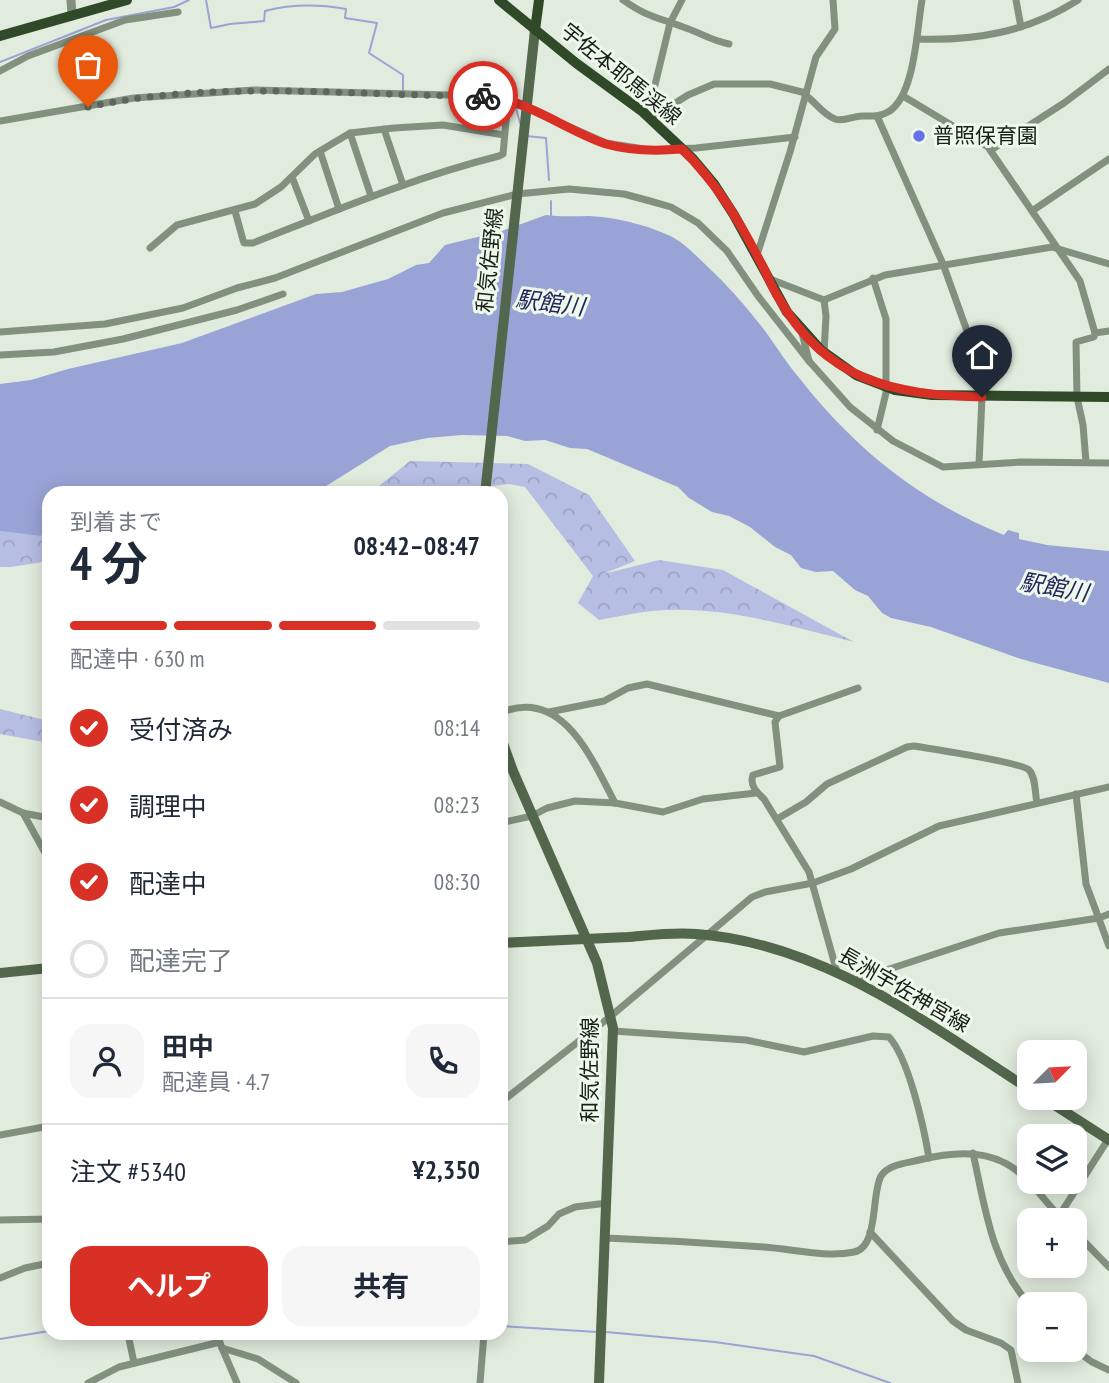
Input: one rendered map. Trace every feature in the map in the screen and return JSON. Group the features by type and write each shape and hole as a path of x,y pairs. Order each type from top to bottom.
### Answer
{"main road":[{"path":"0,36 127,0"},
{"name":"宇佐本耶馬渓線","path":"499,0 647,116 682,149 714,184 757,255 782,305 824,353 856,374 886,387 918,394 1109,397"},
{"name":"宇佐本耶馬渓線","path":"536,30 538,0"},
{"name":"和気佐野線","path":"486,486 536,30"},
{"name":"和気佐野線","path":"508,755 601,972 611,1016 613,1031 599,1383"},
{"name":"長洲宇佐神宮線","path":"508,943 672,934 709,936 769,947 856,981 1017,1082"},
{"path":"0,973 42,969"},
{"path":"1062,1110 1108,1139"}],"street":[{"path":"71,0 72,16"},
{"path":"623,0 645,15 729,44"},
{"path":"647,116 670,23 682,0"},
{"path":"757,255 795,137 817,57 835,29 833,0"},
{"path":"647,116 714,84 770,84 805,94 840,120 877,116 890,111 903,96 917,39 922,0"},
{"path":"1016,0 1021,27"},
{"path":"917,39 977,38 1021,27 1056,14 1078,0"},
{"path":"0,71 28,56 125,20 178,12"},
{"path":"991,150 1064,103 1109,69"},
{"path":"0,121 134,98 254,90 489,96 508,100 606,144 659,151 795,137"},
{"path":"903,96 984,143 991,150 1080,281 1095,333 1094,337 1076,342 1077,397 1083,425 1086,463"},
{"path":"235,211 244,243 249,244 403,185 502,155 508,100"},
{"path":"877,116 943,264 976,356 982,397 979,464"},
{"path":"150,248 177,225 255,204 273,193 320,151 350,133 443,125 504,135"},
{"path":"384,129 403,185"},
{"path":"350,133 371,197"},
{"path":"320,151 339,209"},
{"path":"1031,211 1109,159"},
{"path":"292,177 309,221"},
{"path":"0,332 105,324 183,308 275,278 443,213 517,196 569,189 601,191 671,207 708,230 727,251 808,361 850,407 877,430 908,450 943,467 1021,462 1109,463"},
{"path":"768,278 824,300 873,278 943,264 1057,248 1109,264"},
{"path":"873,278 886,319 886,387 877,430"},
{"path":"0,355 54,352 123,339 237,310 283,293"},
{"path":"824,300 824,353"},
{"path":"801,329 808,361"},
{"path":"1095,333 1109,331"},
{"path":"508,710 520,706 549,712 604,701 628,688 647,684 779,716 858,688"},
{"path":"549,712 566,725 585,747 615,803"},
{"path":"779,716 775,722 780,767 753,775 751,779 756,793 764,799 804,860 813,883 837,972"},
{"path":"777,819 806,802 827,784 914,746 996,760 1027,769 1032,775 1037,803"},
{"path":"508,1097 709,936 732,912 752,897 813,883 852,869 939,826 1109,787"},
{"path":"508,821 533,816 547,808 575,801 615,803 663,812 703,799 756,793"},
{"path":"1076,794 1084,869 1109,946"},
{"path":"0,802 23,813 42,817"},
{"path":"23,813 42,847"},
{"path":"856,981 999,933 1109,914"},
{"path":"613,1031 746,1040 804,1052 873,1036 888,1037 896,1047 913,1090 929,1158"},
{"path":"0,1135 42,1127"},
{"path":"1067,1208 1108,1139"},
{"path":"972,1153 999,1259 1020,1292"},
{"path":"605,1238 828,1253 852,1252 862,1249 868,1242 878,1184 883,1173 894,1167 929,1158 972,1153 990,1155 1021,1174 1052,1208"},
{"path":"508,1241 525,1240 548,1226 559,1214 575,1207 607,1203"},
{"path":"0,1220 42,1219"},
{"path":"870,1232 953,1321 975,1335 1007,1346 1014,1357 1018,1383"},
{"path":"1087,1245 1109,1268"},
{"path":"0,1278 42,1264"},
{"path":"129,1340 134,1363"},
{"path":"219,1340 237,1383"},
{"path":"480,1383 484,1340"},
{"path":"88,1383 134,1363 221,1345 258,1359 296,1383"},
{"path":"1087,1358 1109,1370"}],"green space":[{"path":"410,461 528,464 589,495 635,561 603,574 659,560 723,570 854,642 780,623 703,611 652,611 599,620 578,603 593,576 525,487 509,484 379,486"},
{"path":"0,531 42,536 42,562 0,567"},
{"path":"0,709 42,719 42,742 0,734"}],"water":[{"name":"駅館川","path":"546,215 589,216 648,227 672,237 715,273 763,328 796,374 840,425 889,469 915,488 972,521 1004,535 1008,530 1019,533 1019,539 1047,545 1109,551 1109,683 1021,659 931,627 891,618 882,613 868,596 855,590 833,571 816,572 801,568 791,555 775,547 750,527 729,516 712,512 689,498 678,487 587,449 570,448 545,440 525,441 507,436 462,435 427,438 390,446 326,486 42,486 42,536 0,531 0,384 31,380 182,343 316,294 342,292 388,279 416,265 429,263 445,245 502,231"}],"waterway":[{"path":"0,62 106,20 174,7 189,0"},
{"path":"206,0 211,28 264,21 265,11 305,6 346,9 345,18 377,23 369,53 403,75 403,90"},
{"path":"482,92 497,93 513,100"},
{"path":"516,108 520,123"},
{"path":"526,136 546,138 549,180"},
{"path":"551,201 551,218"},
{"path":"508,1326 597,1332"},
{"path":"0,1339 42,1332"},
{"path":"606,1332 715,1342 814,1356 890,1383"}],"way so far":[{"path":"88,107 134,98 254,90 483,96"}],"place":[{"name":"普照保育園","path":"919,136"}],"route":[{"path":"483,96 508,100 606,144 659,151 682,149 725,200 782,305 821,350 856,374 895,390 918,394 982,397"}]}
